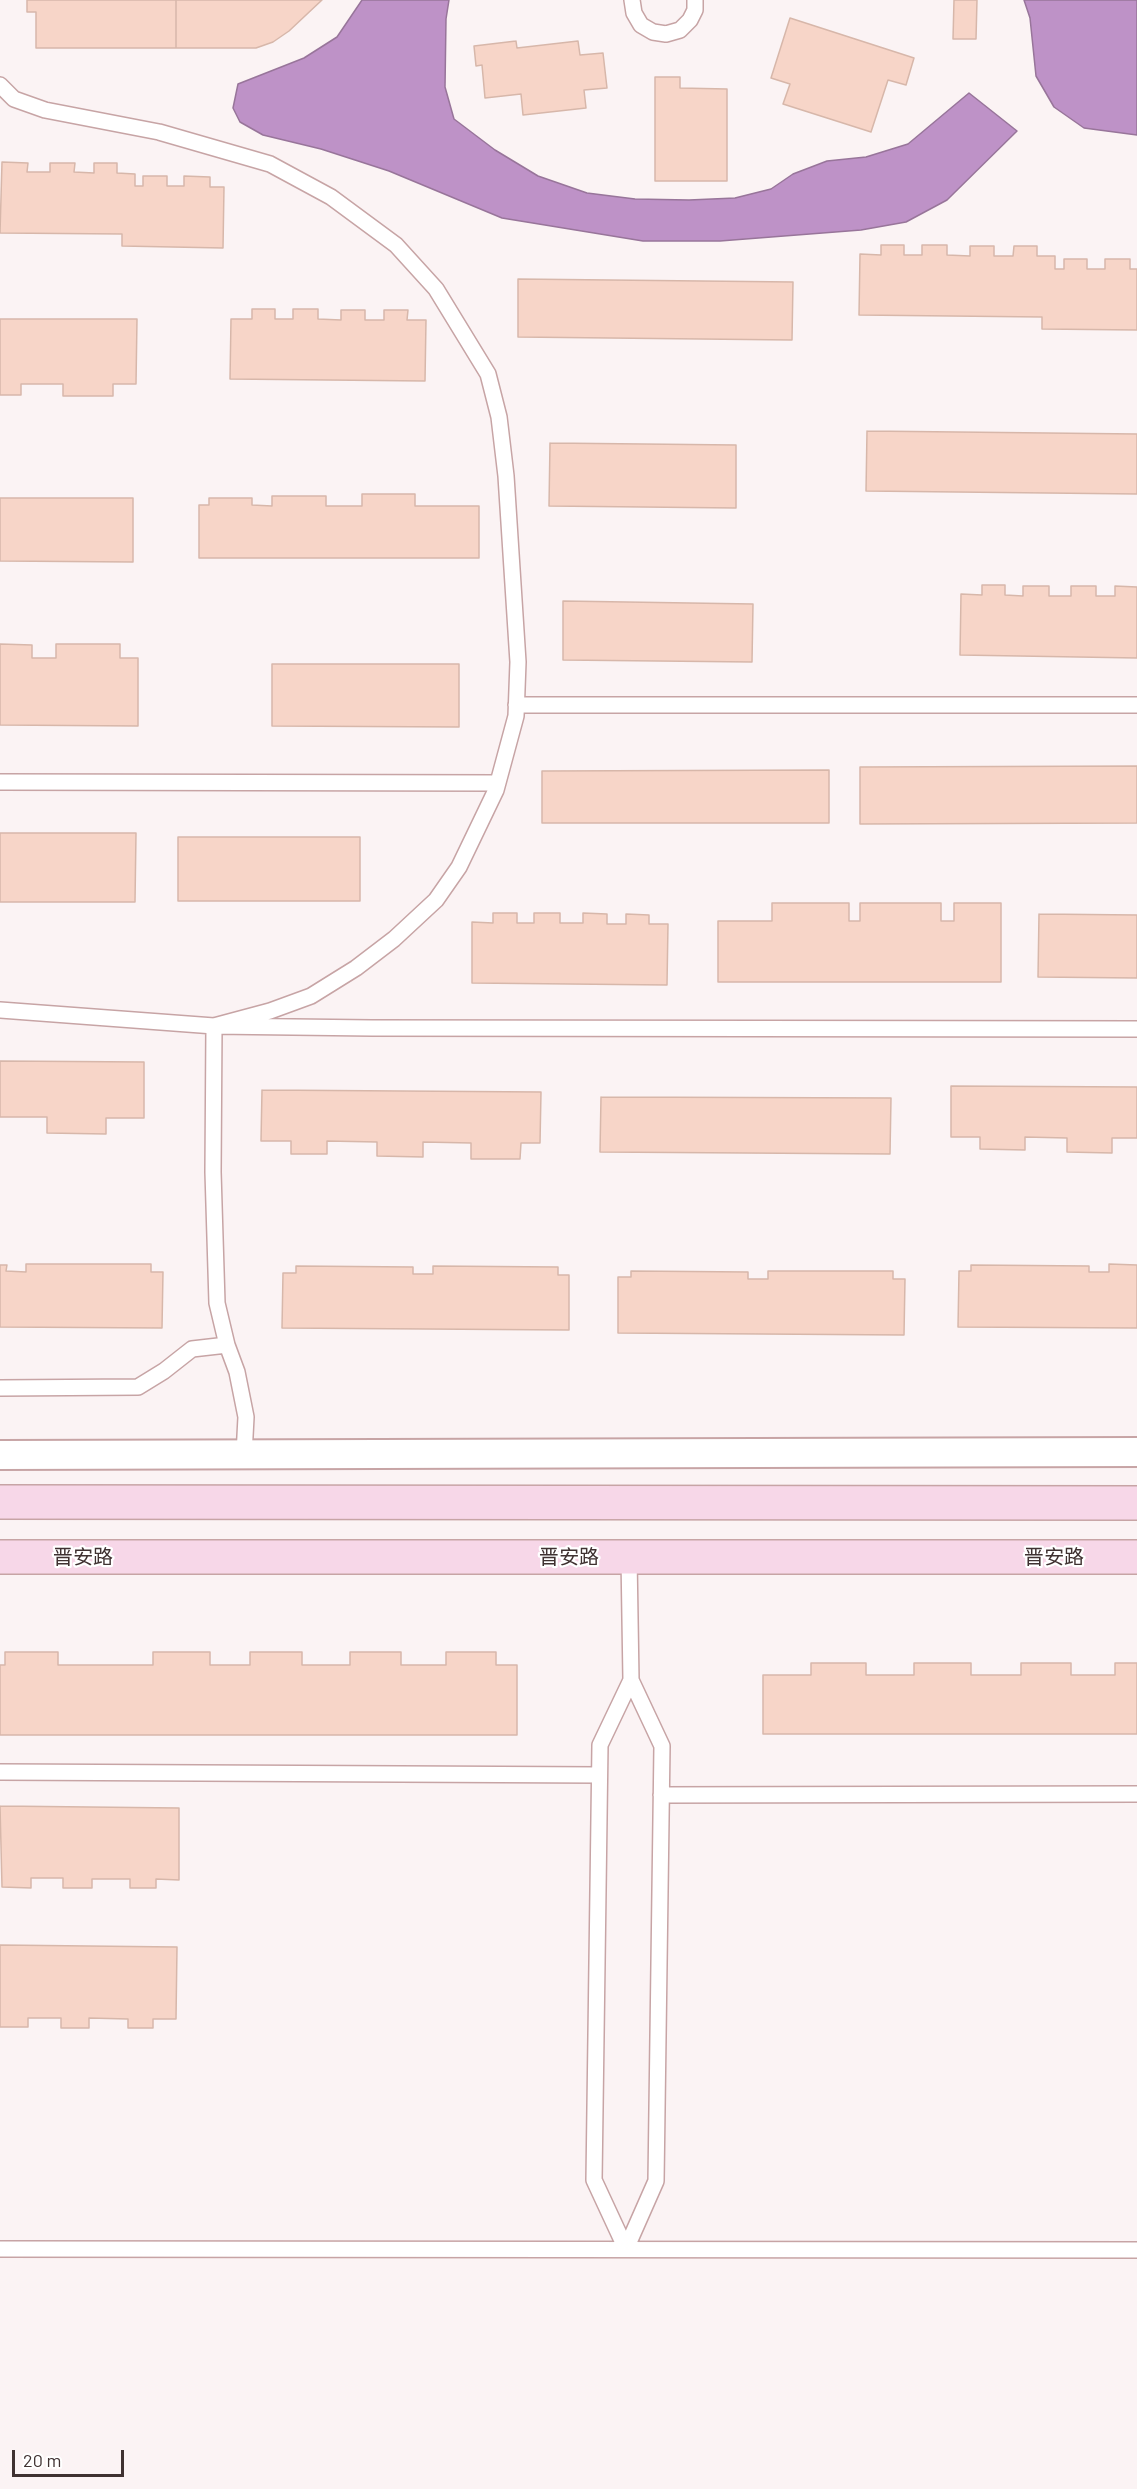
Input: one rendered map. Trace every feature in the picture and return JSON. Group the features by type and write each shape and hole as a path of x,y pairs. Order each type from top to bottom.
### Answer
{"main road":[{"path":"0,1502 1137,1503"},
{"name":"晋安路","path":"0,1557 1137,1557"}],"street":[{"path":"0,1455 1137,1452"}],"lane":[{"path":"632,0 634,13 641,25 652,32 666,34 680,30 690,20 695,0"},
{"path":"0,85 14,99 45,110 87,120 159,132 270,164 331,197 396,245 436,289 488,374 499,417 506,476 518,662 516,716 498,783 459,867 436,900 394,939 356,968 311,996 270,1011 214,1026"},
{"path":"516,705 1137,705"},
{"path":"0,782 498,783"},
{"path":"0,1010 214,1026 1137,1029"},
{"path":"214,1026 213,1172 217,1303 227,1345 237,1372 246,1417 244,1455"},
{"path":"0,1388 138,1388 192,1349 227,1345"},
{"path":"626,2249 656,2181 662,1746 632,1680 629,1557"},
{"path":"626,2249 594,2180 600,1745 632,1680"},
{"path":"0,1772 599,1775"},
{"path":"661,1794 1137,1794"},
{"path":"0,2249 1137,2250"}],"shaded area":[{"path":"362,0 449,0 446,19 445,87 454,119 495,150 538,176 587,193 635,199 689,200 735,198 771,189 793,174 827,161 866,157 908,144 969,93 1017,131 947,200 906,222 861,230 720,241 643,241 502,218 389,171 321,149 263,135 240,122 233,108 238,84 304,58 337,37"},
{"path":"1024,0 1137,0 1137,135 1084,128 1054,107 1036,76 1030,18"}],"building":[{"path":"27,0 176,0 176,48 36,48 36,12 27,12"},
{"path":"176,0 322,0 289,31 273,42 256,48 176,48"},
{"path":"954,0 977,0 976,39 953,39"},
{"path":"790,18 914,58 906,85 888,80 871,132 783,104 790,84 771,78"},
{"path":"516,41 517,48 578,41 580,55 603,53 607,88 584,90 586,108 523,115 521,94 485,98 482,65 476,66 474,46"},
{"path":"655,77 680,77 680,88 727,89 727,181 655,181"},
{"path":"2,162 28,163 27,172 50,172 50,163 75,163 74,172 94,173 94,163 117,163 117,173 135,174 135,186 143,186 143,176 167,176 167,186 184,186 184,176 210,177 210,187 224,187 223,248 122,246 122,234 0,233"},
{"path":"881,245 904,245 904,255 922,255 922,245 947,245 947,255 970,256 970,246 994,246 994,256 1013,256 1014,246 1037,246 1037,256 1055,256 1055,269 1064,269 1064,259 1087,259 1087,269 1105,269 1105,259 1130,259 1130,269 1137,269 1137,330 1042,329 1042,317 859,315 860,254 881,255"},
{"path":"518,279 793,282 792,340 518,337"},
{"path":"252,309 275,309 275,319 293,319 293,309 318,309 318,319 341,320 341,310 365,310 365,320 384,320 384,310 408,310 407,320 426,320 425,381 230,379 231,319 252,319"},
{"path":"0,319 137,319 136,384 113,384 113,396 63,396 63,384 21,384 21,395 0,395"},
{"path":"867,431 1137,434 1137,494 866,491"},
{"path":"550,443 736,445 736,508 549,506"},
{"path":"362,494 415,494 415,506 479,506 479,558 199,558 199,505 209,505 209,498 252,498 252,505 272,506 272,496 326,496 326,506 362,506"},
{"path":"0,498 133,498 133,562 0,561"},
{"path":"982,585 1005,585 1005,595 1023,596 1023,586 1049,586 1049,596 1071,596 1071,586 1096,586 1096,596 1115,596 1115,586 1137,587 1137,658 960,655 961,594 982,595"},
{"path":"563,601 753,604 752,662 563,660"},
{"path":"0,644 32,645 32,658 56,658 56,644 120,644 120,658 138,658 138,726 0,725"},
{"path":"272,664 459,664 459,727 272,726"},
{"path":"1137,766 1137,823 860,824 860,767"},
{"path":"829,770 829,823 542,823 542,771"},
{"path":"0,833 136,833 135,902 0,902"},
{"path":"178,837 360,837 360,901 178,901"},
{"path":"772,903 849,903 849,921 860,921 860,903 941,903 941,921 954,921 954,903 1001,903 1001,982 718,982 718,921 772,921"},
{"path":"493,913 517,913 517,923 534,923 534,913 560,913 560,923 583,923 583,913 607,914 607,924 626,924 626,914 649,915 649,924 668,924 667,985 472,983 472,922 493,923"},
{"path":"1039,914 1137,915 1137,978 1038,977"},
{"path":"0,1061 144,1062 144,1118 106,1118 106,1134 47,1133 47,1117 0,1117"},
{"path":"951,1086 1137,1087 1137,1138 1112,1138 1112,1153 1067,1152 1067,1138 1025,1137 1025,1150 980,1149 980,1137 951,1137"},
{"path":"262,1090 541,1092 540,1143 521,1143 520,1159 471,1159 471,1143 423,1142 423,1157 377,1156 377,1142 327,1141 327,1154 291,1154 291,1141 261,1141"},
{"path":"601,1097 891,1098 890,1154 600,1152"},
{"path":"26,1264 151,1264 151,1272 163,1272 162,1328 0,1327 0,1265 7,1265 6,1271 26,1272"},
{"path":"1109,1264 1137,1265 1137,1328 958,1327 959,1271 971,1271 971,1265 1089,1266 1089,1272 1109,1272"},
{"path":"296,1266 413,1267 413,1274 433,1274 433,1266 558,1267 558,1275 569,1275 569,1330 282,1328 283,1273 296,1273"},
{"path":"631,1271 748,1272 748,1279 768,1279 768,1271 893,1271 893,1279 905,1279 904,1335 618,1333 618,1277 631,1277"},
{"path":"5,1652 58,1652 58,1665 153,1665 153,1652 210,1652 210,1665 250,1665 250,1652 302,1652 302,1665 350,1665 350,1652 401,1652 401,1665 446,1665 446,1652 496,1652 496,1665 517,1665 517,1735 0,1735 0,1665 5,1665"},
{"path":"811,1663 866,1663 866,1675 914,1675 914,1663 971,1663 971,1675 1021,1675 1021,1663 1071,1663 1071,1675 1115,1675 1115,1663 1137,1663 1137,1734 763,1734 763,1675 811,1675"},
{"path":"0,1806 179,1808 179,1880 156,1879 156,1888 130,1888 130,1879 92,1879 92,1888 63,1888 63,1878 31,1878 31,1888 2,1887"},
{"path":"0,1945 177,1947 176,2019 153,2019 153,2028 128,2028 128,2019 89,2018 89,2028 61,2028 61,2018 28,2018 28,2027 0,2027"}]}
